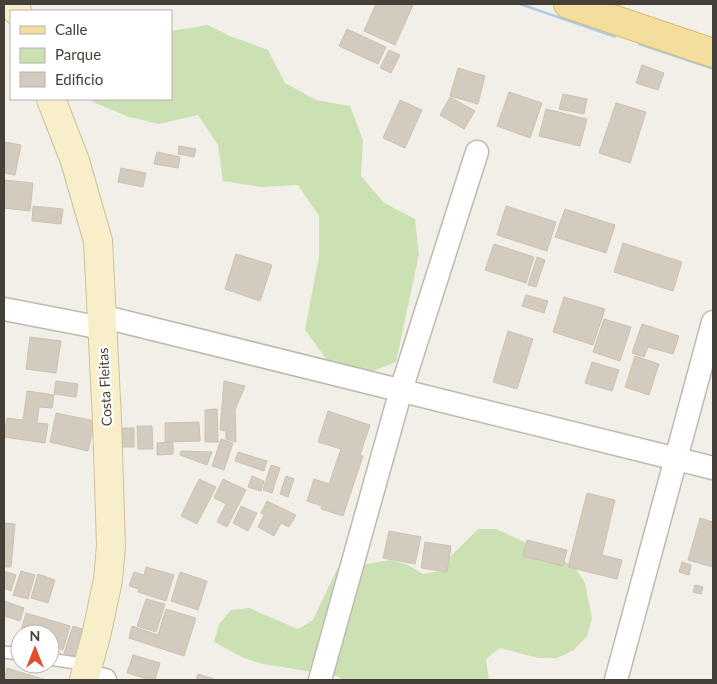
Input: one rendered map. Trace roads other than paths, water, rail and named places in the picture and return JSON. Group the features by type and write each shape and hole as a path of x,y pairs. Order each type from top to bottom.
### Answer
{"main road":[{"path":"568,4 713,53"},
{"name":"Costa Fleitas","path":"51,100 75,161 98,241 111,546 108,580 91,675"}],"street":[{"path":"320,680 401,390 477,152"},
{"path":"4,309 102,322 401,390 713,468"},
{"path":"616,680 713,322"}],"lane":[{"path":"60,663 91,675"}],"water":[{"path":"516,4 524,4 616,36 615,38"},
{"path":"639,42 713,67 713,70 638,45"}]}
